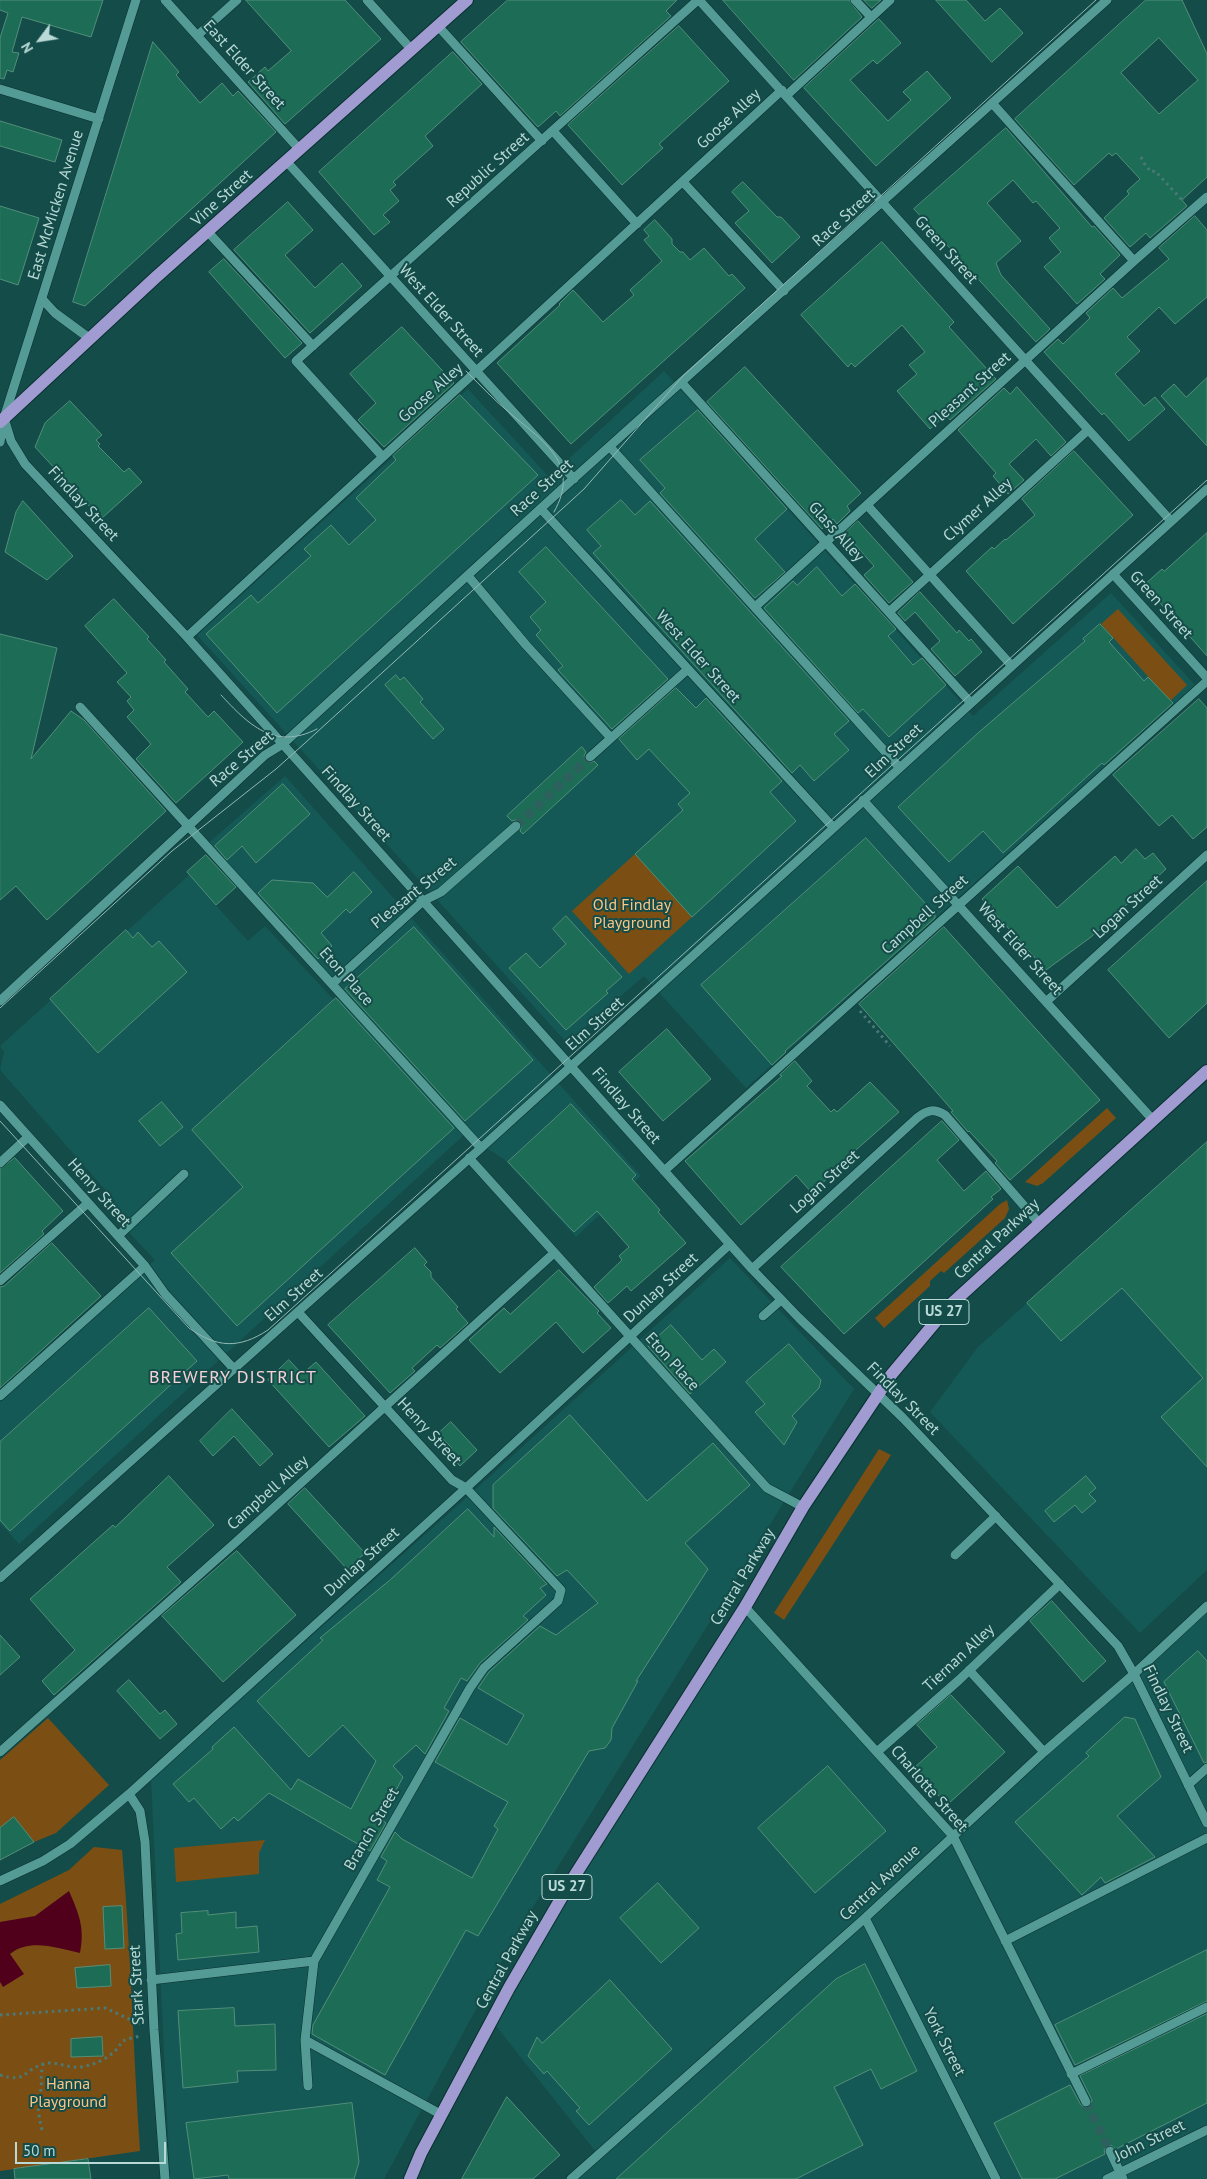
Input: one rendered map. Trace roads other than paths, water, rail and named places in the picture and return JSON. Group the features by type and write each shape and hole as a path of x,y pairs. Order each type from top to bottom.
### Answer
{"main road":[{"name":"Vine Street","path":"2,420 89,338 467,0"},
{"name":"Central Parkway","path":"410,2179 420,2153 509,1988 570,1883 745,1607 803,1507 891,1375 948,1307 1207,1071"}],"street":[{"name":"East McMicken Avenue","path":"0,442 2,420 43,300 136,0"},
{"name":"East Elder Street","path":"165,0 300,150"},
{"path":"198,35 237,0"},
{"path":"367,0 411,49"},
{"name":"Green Street","path":"699,0 785,92 1171,521"},
{"name":"Republic Street","path":"382,456 296,361 699,0"},
{"path":"856,0 871,17"},
{"name":"Goose Alley","path":"187,637 636,224 890,0"},
{"name":"Race Street","path":"0,1001 265,755 283,744 541,508 1107,0"},
{"path":"438,26 542,141"},
{"path":"0,90 99,119"},
{"path":"992,103 1134,261"},
{"path":"554,131 636,224"},
{"name":"West Elder Street","path":"287,162 574,479"},
{"path":"683,182 784,291"},
{"name":"Pleasant Street","path":"755,607 1134,261 1207,197"},
{"path":"208,232 313,346"},
{"path":"43,300 55,313 89,338"},
{"name":"Glass Alley","path":"681,382 970,702"},
{"name":"Findlay Street","path":"2,420 11,442 25,464 187,637 730,1244 781,1300 878,1394 996,1516 1118,1646 1134,1674 1207,1823"},
{"name":"Clymer Alley","path":"888,612 1088,430"},
{"path":"610,447 899,766"},
{"name":"Elm Street","path":"0,1578 571,1067 899,766 1207,488"},
{"path":"867,505 1011,665"},
{"name":"West Elder Street","path":"541,508 833,827"},
{"name":"Green Street","path":"1113,574 1207,679"},
{"path":"468,576 526,645 611,738"},
{"path":"590,757 688,669"},
{"name":"Campbell Street","path":"664,1171 1207,679"},
{"name":"Eton Place","path":"80,707 481,1148"},
{"name":"West Elder Street","path":"863,800 1153,1120"},
{"name":"Pleasant Street","path":"332,984 423,901 441,892 516,826"},
{"name":"Logan Street","path":"1047,1001 1207,855"},
{"name":"Henry Street","path":"0,1105 145,1266 165,1294 234,1369"},
{"name":"Logan Street","path":"752,1268 917,1118 930,1110 938,1110 945,1115 1039,1223"},
{"path":"0,1163 28,1137"},
{"name":"Eton Place","path":"468,1158 767,1488 803,1507"},
{"path":"118,1236 184,1174"},
{"path":"0,1282 88,1203"},
{"name":"Dunlap Street","path":"0,1881 43,1861 70,1844 128,1794 466,1488 730,1244"},
{"name":"Campbell Alley","path":"0,1752 236,1542 554,1253"},
{"path":"0,1396 145,1266"},
{"path":"763,1316 781,1300"},
{"name":"Henry Street","path":"298,1312 452,1480 466,1488 561,1590"},
{"path":"955,1555 996,1516"},
{"name":"Tiernan Alley","path":"877,1752 969,1670 1060,1584"},
{"name":"Branch Street","path":"314,1961 470,1688 484,1668 558,1602 561,1590"},
{"name":"Central Avenue","path":"571,2179 865,1918 1044,1752 1134,1674 1207,1606"},
{"name":"Charlotte Street","path":"745,1607 953,1836 1086,2102"},
{"path":"969,1670 1044,1752"},
{"path":"1188,1785 1207,1768"},
{"name":"Stark Street","path":"128,1794 140,1811 145,1842 151,1980 165,2179"},
{"path":"1005,1940 1207,1838"},
{"name":"York Street","path":"865,1918 996,2179"},
{"path":"151,1980 314,1961 306,2040 308,2086"},
{"path":"1071,2074 1207,2007"},
{"path":"306,2040 442,2115"},
{"name":"John Street","path":"1107,2179 1122,2176 1207,2130"},
{"path":"1110,2151 1122,2176"}],"tunnel":[{"path":"516,826 590,757"},
{"path":"1086,2102 1110,2151"}],"tram line":[{"path":"0,1008 172,851 276,769 584,489 683,376 1096,0"},
{"path":"466,371 499,404 535,434 555,456 561,467 563,480 561,495 554,512"},
{"path":"0,1121 189,1328 199,1335 228,1344 247,1341 257,1336 268,1330 1207,480"},
{"path":"221,695 241,716 263,731 275,736 302,735 317,729"}],"district":[{"name":"BREWERY DISTRICT","path":"233,1378"}],"park label":[{"name":"Old Findlay Playground","path":"632,914"},
{"name":"Hanna Playground","path":"68,2093"}]}
